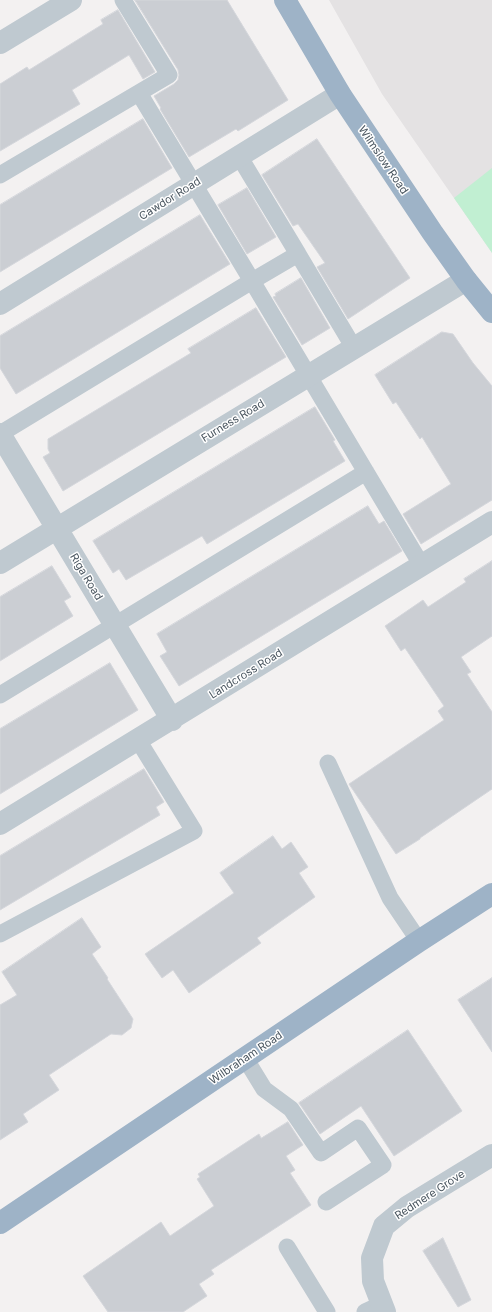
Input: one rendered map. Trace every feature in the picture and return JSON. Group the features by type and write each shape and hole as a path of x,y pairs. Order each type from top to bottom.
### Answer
{"highway":[{"name":"Wilmslow Road","path":"286,0 340,94 432,232 466,280 492,312"},
{"name":"Wilbraham Road","path":"0,1223 244,1058 492,894"}],"street":[{"path":"0,43 71,0"},
{"name":"Cawdor Road","path":"0,304 340,94"},
{"name":"Furness Road","path":"0,563 466,280"},
{"name":"Riga Road","path":"0,434 172,720"},
{"name":"Landcross Road","path":"0,824 172,720 492,522"},
{"name":"Redmere Grove","path":"377,1309 373,1281 372,1258 384,1226 408,1207 492,1156"}],"lane":[{"path":"0,175 169,75 123,0"},
{"path":"139,93 422,566"},
{"path":"239,156 354,348"},
{"path":"0,434 298,254"},
{"path":"0,695 366,472"},
{"path":"0,934 194,831 138,740"},
{"path":"328,763 390,898 419,941"},
{"path":"244,1058 264,1089 291,1109 321,1153 358,1128 383,1165 326,1202"},
{"path":"287,1247 327,1312"}],"shaded area":[{"path":"329,0 492,0 492,253 382,94"}],"green space":[{"path":"492,168 492,253 454,198"}],"building":[{"path":"135,0 227,0 288,100 238,131 236,129 189,157 160,109 161,108 154,96 178,80 178,70"},
{"path":"118,10 155,72 143,79 129,55 72,90 80,104 0,151 0,84 27,67 29,70 103,24 101,20"},
{"path":"143,119 172,168 0,272 0,205"},
{"path":"317,139 410,278 348,319 317,267 325,263 298,224 293,226 262,175"},
{"path":"247,188 276,237 247,254 218,205"},
{"path":"200,215 230,264 16,394 0,368 0,336"},
{"path":"301,278 330,328 302,345 273,297 276,296 275,294"},
{"path":"256,308 286,357 63,491 43,457 50,453 48,449 48,439 191,353 188,349"},
{"path":"442,332 453,334 473,363 492,386 492,500 421,544 403,514 451,484 422,437 420,439 396,402 393,404 375,375"},
{"path":"315,407 335,440 333,441 345,461 207,544 202,536 126,580 119,569 113,573 93,541"},
{"path":"368,506 379,524 384,521 402,551 179,686 160,656 167,652 157,634"},
{"path":"492,561 492,636 461,657 471,672 467,674 492,712 492,789 396,854 349,784 444,720 438,711 444,706 405,648 401,651 385,626 423,600 428,607 466,582 464,579"},
{"path":"52,566 71,597 64,601 73,616 0,661 0,597"},
{"path":"110,663 138,710 0,794 0,729"},
{"path":"144,769 164,802 156,807 160,815 0,910 0,856"},
{"path":"273,836 282,849 291,842 308,867 299,873 315,897 257,938 261,943 189,993 173,970 162,978 145,954 234,893 220,873"},
{"path":"82,918 101,947 92,954 133,1019 131,1028 122,1035 111,1034 49,1075 59,1090 23,1114 28,1122 0,1140 0,1005 17,995 2,972"},
{"path":"492,978 492,1052 458,1000"},
{"path":"408,1030 462,1111 394,1156 361,1106 320,1134 299,1103"},
{"path":"288,1122 303,1145 286,1156 295,1170 290,1173 311,1205 211,1270 214,1274 199,1284 207,1296 183,1312 108,1312 83,1276 161,1222 170,1236 214,1206 197,1179 200,1177 198,1174 259,1134 261,1138"},
{"path":"443,1238 471,1300 458,1307 423,1251"}]}
